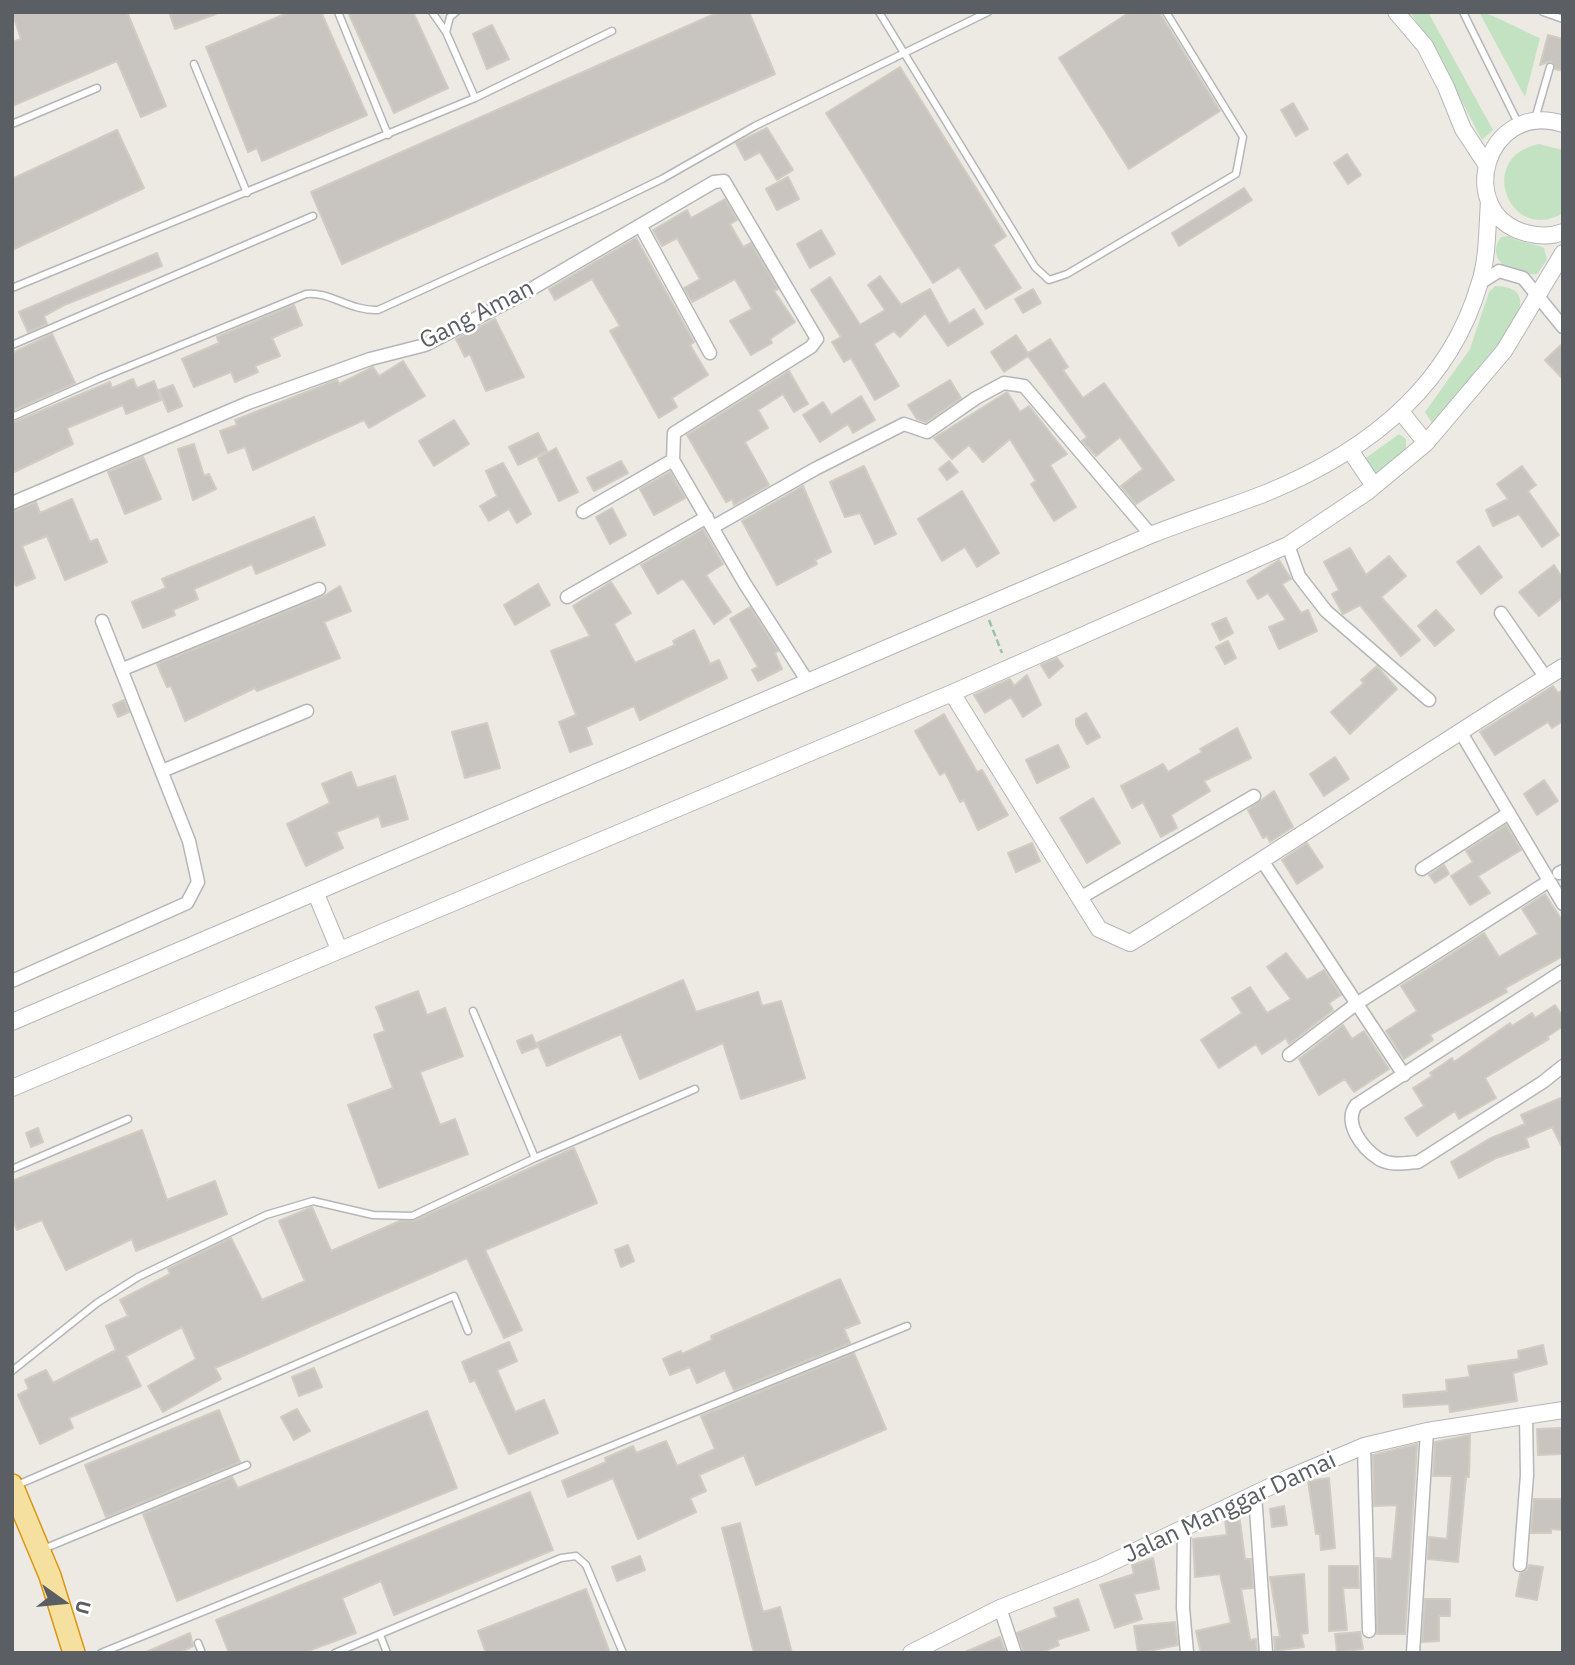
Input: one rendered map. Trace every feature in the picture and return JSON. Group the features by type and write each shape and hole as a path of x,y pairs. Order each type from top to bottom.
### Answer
{"highway":[{"path":"13,1486 39,1550 74,1653"}],"street":[{"path":"1396,12 1425,46 1446,87 1462,130 1486,164"},
{"path":"12,1021 316,894 1150,535 1265,493 1350,450 1402,413 1425,387 1462,332 1480,283 1489,201 1485,181 1486,164 1493,148 1504,134 1519,125 1535,120 1563,124"},
{"name":"Gang Aman","path":"12,503 248,404 370,359 425,345 521,295 714,182 724,181 816,333 817,339 811,347 674,433 673,460"},
{"path":"1489,201 1499,217 1517,230 1538,236 1563,232"},
{"path":"640,225 710,353"},
{"path":"12,1088 952,693 1288,545 1374,486 1426,443 1504,351 1563,253"},
{"path":"1480,283 1499,271 1523,278 1538,293 1563,327"},
{"path":"568,597 904,424 927,432 976,398 1004,383 1024,386 1150,535"},
{"path":"1402,413 1426,443"},
{"path":"1350,450 1374,486"},
{"path":"583,512 673,460 745,584 808,682"},
{"path":"1288,545 1299,576 1326,611 1429,699"},
{"path":"123,669 319,589"},
{"path":"1501,613 1546,678"},
{"path":"12,981 187,903 198,882 189,841 102,621"},
{"path":"952,693 1099,929 1130,943 1263,862 1460,731 1563,667"},
{"path":"162,771 307,711"},
{"path":"1460,731 1509,813 1557,875 1563,904"},
{"path":"1080,898 1254,796"},
{"path":"1422,869 1509,813"},
{"path":"1263,862 1404,1075"},
{"path":"1289,1055 1356,1003 1557,875"},
{"path":"316,894 339,949"},
{"path":"1563,971 1356,1105 1349,1114 1350,1126 1379,1159 1396,1164 1418,1162 1447,1146 1563,1066"},
{"name":"Jalan Manggar Damai","path":"911,1653 1000,1608 1100,1568 1255,1494 1364,1446 1427,1432 1563,1410"},
{"path":"1520,1566 1527,1475 1526,1416"},
{"path":"1413,1653 1427,1432"},
{"path":"1364,1446 1369,1631"},
{"path":"1255,1494 1266,1653"},
{"path":"1184,1530 1183,1608 1187,1653"},
{"path":"1000,1608 1015,1653"}],"lane":[{"path":"338,12 388,135"},
{"path":"432,12 446,32 475,97"},
{"path":"446,32 450,17 456,12"},
{"path":"879,12 1035,267 1049,280 1067,274 1236,174 1243,137 1166,12"},
{"path":"12,417 306,294 319,292 359,310 378,310 662,179 755,126 988,12"},
{"path":"1463,12 1519,125"},
{"path":"1543,12 1563,19"},
{"path":"12,288 388,135 475,97 612,31"},
{"path":"194,64 247,192"},
{"path":"1535,120 1550,67"},
{"path":"12,124 97,88"},
{"path":"12,345 313,216"},
{"path":"473,1011 535,1158"},
{"path":"12,1371 97,1303 138,1277 266,1215 313,1201 373,1215 412,1216 535,1158 695,1088"},
{"path":"12,1169 128,1119"},
{"path":"13,1486 454,1296 468,1331"},
{"path":"101,1653 907,1326"},
{"path":"39,1550 247,1465"},
{"path":"335,1653 561,1558 576,1556 586,1565 623,1653"},
{"path":"380,1635 387,1653"},
{"path":"198,1643 202,1653"}],"path":[{"path":"976,609 990,622 995,632 1005,662 1003,670"}],"green space":[{"path":"1410,12 1428,12 1493,130 1482,140 1434,48"},
{"path":"1479,12 1540,38 1525,97"},
{"path":"1539,144 1563,150 1563,213 1544,220 1528,218 1515,209 1507,195 1504,180 1508,165 1519,152"},
{"path":"1509,236 1544,248 1547,260 1537,274 1520,273 1504,266 1499,260 1497,246 1501,237"},
{"path":"1495,286 1509,288 1517,293 1520,306 1516,316 1496,347 1437,423 1432,423 1425,412 1470,349 1489,292"},
{"path":"1399,434 1406,439 1406,452 1377,477 1364,463 1366,458"}],"building":[{"path":"12,12 127,12 166,106 141,117 117,61 12,106 12,42 21,39"},
{"path":"169,12 216,12 216,14 175,29"},
{"path":"290,12 321,12 367,115 262,161 257,148 248,152 206,47"},
{"path":"348,12 413,12 448,88 394,113"},
{"path":"719,12 749,12 775,74 342,264 311,192"},
{"path":"1130,12 1159,12 1220,111 1129,169 1059,58"},
{"path":"492,25 509,59 487,69 473,34"},
{"path":"1548,35 1563,39 1563,71 1555,69 1551,61 1540,65"},
{"path":"900,67 1006,236 993,245 1021,288 986,309 959,267 933,283 826,113"},
{"path":"1293,103 1308,129 1296,136 1281,110"},
{"path":"767,128 793,170 777,180 760,152 745,160 736,143"},
{"path":"117,130 144,188 12,250 12,179"},
{"path":"1347,154 1361,175 1348,184 1334,163"},
{"path":"788,177 799,199 777,210 766,189"},
{"path":"1244,188 1252,200 1179,246 1172,233"},
{"path":"725,199 737,220 730,224 743,247 751,243 778,289 774,291 795,322 770,339 772,343 751,355 730,321 752,309 735,279 692,302 684,288 700,279 677,238 662,246 653,230 687,210 691,218"},
{"path":"821,230 835,254 810,268 797,244"},
{"path":"636,238 694,342 690,345 708,375 672,398 677,407 659,418 610,331 620,326 592,279 555,300 549,289"},
{"path":"157,253 162,266 64,305 44,316 47,324 28,332 19,312"},
{"path":"880,276 901,305 930,289 949,324 974,309 983,324 948,346 925,313 900,337 894,331 874,344 899,386 875,400 851,358 844,362 832,342 841,337 811,290 830,277 860,325 885,310 868,285"},
{"path":"1033,289 1041,303 1023,313 1015,299"},
{"path":"294,305 302,325 272,338 280,356 255,366 258,372 235,382 231,372 194,387 182,359 219,343 217,337"},
{"path":"495,319 524,377 486,391 470,354 465,357 456,339"},
{"path":"52,334 75,383 12,411 12,353"},
{"path":"1016,335 1028,353 1050,339 1068,367 1063,370 1083,398 1104,383 1174,480 1136,504 1121,486 1143,469 1120,437 1096,456 1082,441 1087,437 1028,356 1004,372 991,352"},
{"path":"1563,343 1563,379 1545,360"},
{"path":"403,361 425,396 369,428 364,420 253,470 245,447 228,453 220,431 237,425 235,420 337,380 339,384 373,367 379,376"},
{"path":"789,371 808,404 794,412 783,394 758,410 768,428 745,442 769,485 734,505 732,499 726,502 687,435"},
{"path":"133,379 137,388 154,381 161,400 126,414 123,405 67,428 73,444 12,473 12,423 110,382 112,388"},
{"path":"950,380 961,398 926,422 917,419 908,405"},
{"path":"173,385 182,406 168,412 159,390"},
{"path":"1007,392 1020,412 1029,406 1067,454 1050,465 1076,507 1054,521 1031,484 1036,481 1010,439 983,462 969,445 952,459 934,438"},
{"path":"861,396 875,420 853,433 848,424 820,442 803,415 823,402 831,415"},
{"path":"454,420 469,444 434,466 419,441"},
{"path":"538,433 547,451 518,465 509,447"},
{"path":"194,444 204,476 209,474 216,489 193,500 178,449"},
{"path":"556,448 578,492 559,501 538,458"},
{"path":"143,457 161,499 125,514 108,472"},
{"path":"621,461 628,473 594,491 587,478"},
{"path":"949,461 958,472 947,480 939,469"},
{"path":"503,463 531,514 517,523 509,509 489,521 480,506 497,496 486,471"},
{"path":"864,466 896,534 875,544 860,513 845,517 830,482"},
{"path":"1522,466 1536,485 1528,491 1559,535 1542,547 1519,514 1493,526 1486,510 1508,499 1497,484"},
{"path":"670,472 685,498 654,515 640,489"},
{"path":"803,486 831,552 815,560 817,564 777,585 742,521"},
{"path":"962,491 999,553 977,567 965,547 942,561 918,519"},
{"path":"72,499 90,542 97,539 107,562 65,580 47,536 22,546 35,578 16,586 12,577 12,512 36,502 40,513"},
{"path":"612,508 626,535 610,544 596,517"},
{"path":"314,517 325,545 256,574 252,564 194,589 198,599 173,610 175,615 143,628 132,602 166,588 162,579"},
{"path":"703,529 723,564 706,575 731,612 714,624 685,581 682,579 658,594 641,565"},
{"path":"1479,546 1502,577 1481,594 1457,562"},
{"path":"1350,548 1366,575 1389,556 1406,576 1381,597 1420,640 1401,656 1360,605 1343,614 1332,594 1339,590 1324,562"},
{"path":"1279,560 1291,579 1282,584 1301,613 1308,610 1317,631 1279,649 1269,627 1286,620 1268,593 1258,599 1247,581"},
{"path":"1554,565 1563,579 1563,597 1539,616 1519,592"},
{"path":"611,582 631,613 614,624 635,663 675,645 673,641 694,630 710,664 719,660 727,678 640,720 634,706 586,727 592,744 570,752 559,722 576,715 551,651 590,636 573,606"},
{"path":"538,584 550,605 515,625 504,605"},
{"path":"340,586 351,611 324,622 340,658 257,691 255,688 185,721 171,686 167,687 157,664 322,597"},
{"path":"750,607 778,651 775,653 782,669 758,681 752,670 758,667 730,619"},
{"path":"1436,610 1454,630 1435,646 1418,626"},
{"path":"1226,618 1233,633 1220,640 1212,624"},
{"path":"1228,641 1236,658 1225,664 1216,647"},
{"path":"1057,658 1063,666 1049,678 1041,665"},
{"path":"1377,666 1397,689 1350,734 1331,712 1364,683 1361,680"},
{"path":"1027,675 1041,705 1023,717 1011,697 985,713 974,695 1010,679 1014,686"},
{"path":"1553,686 1558,693 1563,690 1563,721 1552,728 1548,722 1495,755 1480,732"},
{"path":"124,700 129,712 118,717 113,705"},
{"path":"1086,713 1100,737 1087,744 1076,725 1076,719"},
{"path":"944,714 977,772 982,770 1008,815 978,830 964,800 960,802 945,772 940,775 915,731"},
{"path":"487,723 500,768 465,778 452,732"},
{"path":"1237,728 1251,758 1204,781 1210,791 1171,815 1177,828 1161,837 1143,802 1132,808 1121,786 1163,764 1168,772 1202,752 1200,749"},
{"path":"1058,745 1069,767 1037,783 1026,760"},
{"path":"1335,757 1349,779 1324,796 1310,774"},
{"path":"351,772 357,788 395,776 408,819 382,827 379,816 336,832 343,848 306,866 287,824 330,803 322,784"},
{"path":"1544,780 1558,801 1537,815 1524,794"},
{"path":"1274,791 1293,827 1270,842 1267,836 1263,838 1248,810"},
{"path":"1093,798 1120,843 1087,863 1060,818"},
{"path":"1506,825 1521,850 1478,876 1490,893 1470,905 1451,876 1473,862 1466,851"},
{"path":"1032,843 1040,861 1016,872 1008,853"},
{"path":"1307,843 1323,867 1297,884 1282,860"},
{"path":"1444,865 1449,874 1435,883 1429,875"},
{"path":"1545,894 1563,922 1563,956 1505,988 1507,992 1430,1035 1433,1040 1404,1059 1386,1031 1417,1011 1401,986 1484,933 1499,957 1538,934 1522,909"},
{"path":"1286,953 1307,980 1324,970 1341,995 1329,1003 1333,1010 1289,1044 1286,1038 1262,1054 1256,1044 1219,1068 1201,1040 1242,1013 1232,998 1250,987 1267,1013 1291,999 1267,967"},
{"path":"683,980 696,1012 758,992 762,1006 781,1001 805,1078 741,1099 723,1043 640,1079 621,1034 547,1066 537,1043"},
{"path":"418,991 427,1015 445,1008 463,1056 420,1072 440,1125 455,1119 468,1154 379,1188 348,1105 393,1088 374,1035 385,1031 376,1007"},
{"path":"1555,1005 1563,1017 1563,1026 1547,1037 1549,1039 1485,1078 1496,1098 1459,1119 1455,1111 1417,1136 1405,1118 1424,1106 1413,1088 1452,1058 1454,1062 1510,1023 1512,1026 1532,1013 1535,1018"},
{"path":"1343,1025 1352,1039 1364,1031 1389,1069 1354,1092 1345,1079 1319,1095 1299,1059"},
{"path":"532,1035 537,1047 522,1053 517,1041"},
{"path":"1563,1097 1563,1149 1552,1127 1526,1138 1529,1147 1496,1158 1459,1178 1451,1162 1489,1139 1525,1124 1521,1115"},
{"path":"38,1128 43,1142 31,1147 26,1133"},
{"path":"142,1130 167,1200 215,1181 227,1214 136,1251 132,1239 66,1270 42,1220 17,1230 12,1218 12,1181"},
{"path":"574,1148 597,1203 485,1250 522,1330 504,1338 467,1258 215,1368 221,1379 163,1412 148,1386 196,1359 182,1327 126,1356 141,1386 69,1418 73,1428 40,1444 18,1395 29,1389 25,1380 46,1370 53,1383 116,1350 106,1326 128,1316 120,1300 170,1274 168,1269 231,1238 262,1300 305,1281 279,1221 312,1207 331,1251 400,1221 414,1221"},
{"path":"628,1245 634,1261 621,1267 615,1250"},
{"path":"840,1279 860,1323 844,1329 850,1343 734,1390 725,1370 697,1383 690,1367 670,1375 663,1359 681,1351 682,1354 712,1340 711,1336"},
{"path":"509,1342 517,1361 497,1370 515,1412 544,1400 558,1433 509,1454 475,1380 470,1382 462,1362"},
{"path":"1543,1345 1547,1364 1513,1373 1517,1401 1450,1412 1449,1404 1404,1407 1403,1395 1447,1391 1446,1380 1470,1377 1468,1366 1519,1359 1518,1351"},
{"path":"854,1353 886,1429 756,1485 744,1455 699,1475 706,1491 690,1498 696,1512 638,1539 613,1478 568,1497 562,1481 606,1462 605,1458 633,1446 636,1453 666,1441 677,1466 715,1449 701,1416"},
{"path":"314,1368 322,1387 299,1396 292,1377"},
{"path":"297,1409 310,1431 294,1440 281,1417"},
{"path":"219,1410 240,1462 106,1517 85,1465"},
{"path":"427,1411 457,1488 177,1601 143,1514 232,1477 238,1488"},
{"path":"1561,1428 1562,1454 1538,1455 1537,1429"},
{"path":"1470,1435 1469,1477 1466,1477 1458,1562 1428,1559 1429,1537 1447,1539 1452,1476 1433,1476 1435,1442"},
{"path":"1417,1444 1405,1634 1377,1634 1376,1558 1392,1559 1397,1505 1374,1506 1373,1455"},
{"path":"1329,1478 1335,1548 1321,1550 1308,1481"},
{"path":"530,1492 553,1550 394,1615 381,1581 342,1598 356,1633 303,1653 229,1653 216,1620"},
{"path":"1534,1499 1563,1499 1563,1530 1551,1529 1551,1533 1531,1533"},
{"path":"1284,1506 1287,1525 1272,1527 1270,1509"},
{"path":"1239,1514 1245,1559 1251,1559 1253,1588 1241,1589 1250,1640 1256,1639 1257,1653 1201,1653 1196,1631 1231,1623 1220,1574 1195,1577 1193,1539 1227,1535 1225,1520"},
{"path":"740,1523 763,1612 780,1607 792,1653 754,1653 722,1528"},
{"path":"640,1556 645,1570 617,1581 612,1567"},
{"path":"1153,1558 1159,1589 1134,1594 1142,1619 1115,1628 1100,1585 1134,1574 1132,1565"},
{"path":"1529,1565 1543,1567 1537,1600 1516,1596 1520,1574 1527,1570"},
{"path":"1329,1566 1358,1566 1359,1588 1343,1588 1347,1630 1329,1631"},
{"path":"1304,1574 1308,1633 1301,1634 1304,1647 1275,1651 1274,1637 1280,1637 1270,1577"},
{"path":"586,1589 610,1653 486,1653 478,1631"},
{"path":"1078,1599 1089,1630 1057,1640 1059,1645 1040,1653 1024,1653 1017,1633 1057,1617 1054,1608"},
{"path":"1425,1599 1450,1599 1450,1616 1439,1616 1439,1641 1422,1642"},
{"path":"1175,1622 1178,1645 1138,1653 1134,1626"},
{"path":"1360,1632 1363,1649 1337,1652 1335,1634"},
{"path":"190,1633 193,1646 179,1653 144,1653"},
{"path":"1000,1637 1006,1653 963,1653"}]}
